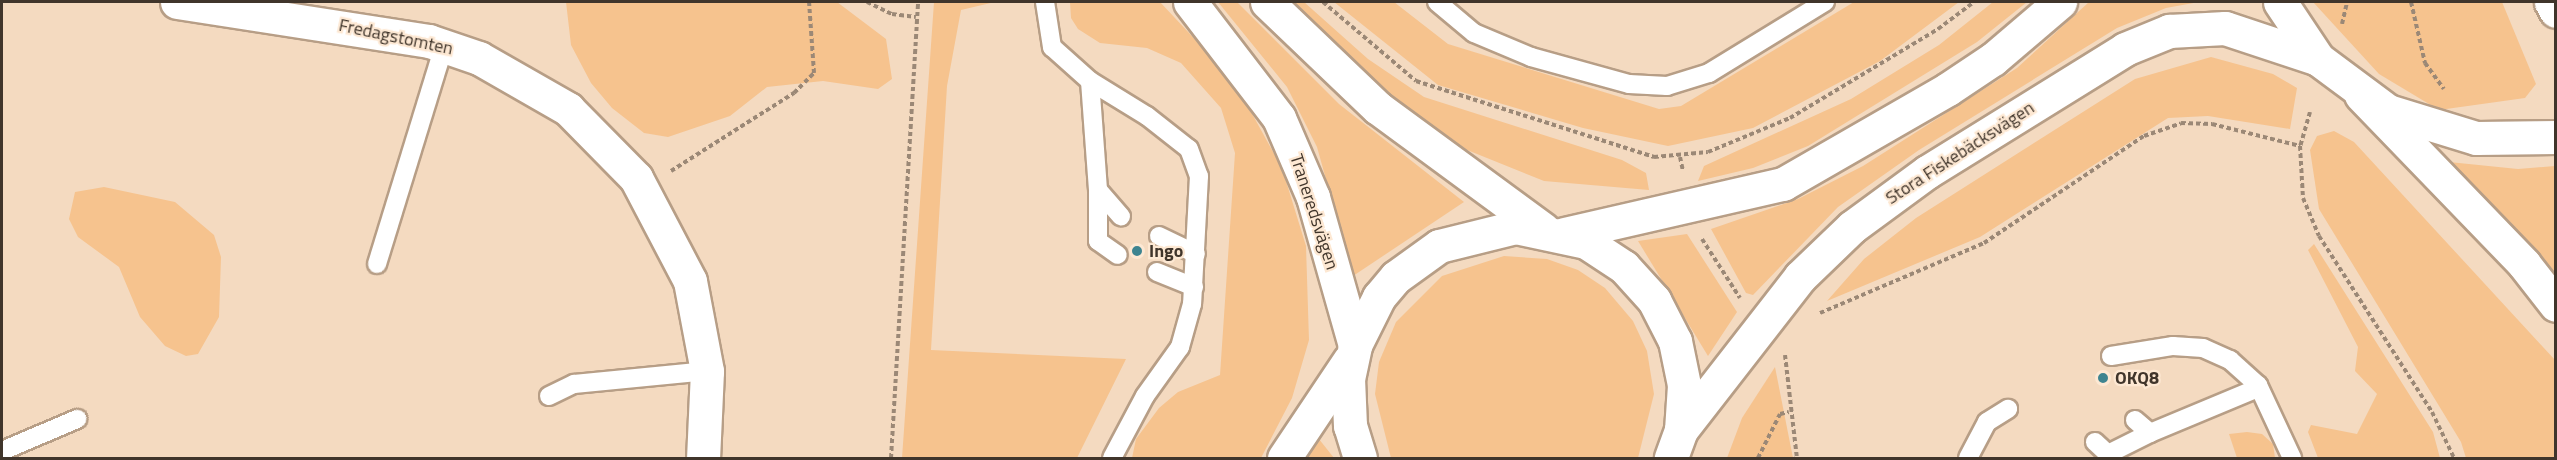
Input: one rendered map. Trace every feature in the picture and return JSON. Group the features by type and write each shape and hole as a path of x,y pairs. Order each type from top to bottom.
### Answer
{"main road":[{"name":"Fredagstomten","path":"177,2 361,27 444,46 526,81 568,109 602,139 643,190 690,281 707,371 703,459"},
{"name":"Traneredsvägen","path":"1190,2 1279,118 1313,198 1353,351"},
{"path":"1267,2 1378,108 1553,232 1624,267 1666,319 1681,362 1676,448"},
{"path":"1284,459 1353,351 1379,297 1424,255 1489,229 1553,232 1692,209 1783,184 1848,150 1993,59 2060,2"},
{"path":"2280,2 2318,59 2361,95 2524,264 2556,305"},
{"path":"2551,2 2556,11"},
{"name":"Stora Fiskebäcksvägen","path":"1676,448 1760,329 1827,250 1878,206 2141,41 2187,28 2225,28 2318,59"},
{"path":"2361,95 2446,132 2547,138"},
{"path":"1353,351 1347,402 1360,459"}],"lane":[{"path":"1046,2 1052,47 1090,81 1147,116 1189,149 1199,176 1194,287 1180,347 1145,396 1112,459"},
{"path":"1437,2 1474,33 1531,57 1629,84 1667,86 1709,73 1825,2"},
{"path":"378,264 444,46"},
{"path":"1090,81 1098,190 1098,241 1118,255"},
{"path":"1098,190 1121,216"},
{"path":"1159,236 1196,254"},
{"path":"1157,272 1194,287"},
{"path":"2110,356 2140,347 2203,348 2230,360 2258,388 2292,459"},
{"path":"549,396 574,384 707,371"},
{"path":"2101,451 2258,388"},
{"path":"1968,459 1987,422 2008,409"},
{"path":"2,451 77,419"},
{"path":"2135,420 2150,433"}],"path":[{"path":"643,190 794,93 814,73 809,2"},
{"path":"867,2 892,14 916,17"},
{"path":"891,459 918,2"},
{"path":"1323,2 1416,81 1631,153 1680,158 1736,142 1790,118 1974,2"},
{"path":"2342,24 2347,2"},
{"path":"2411,2 2425,63 2455,98"},
{"path":"2310,112 2300,146 2303,198 2319,236 2432,412 2454,459"},
{"path":"1815,318 1984,243 2144,136 2181,123 2212,124 2300,146"},
{"path":"1680,158 1699,235 1760,329 1785,354"},
{"path":"1790,346 1785,354 1789,412 1797,459"},
{"path":"1758,459 1780,414 1789,412"}],"shaded area":[{"path":"566,2 837,2 886,39 892,79 878,89 823,81 767,87 730,116 668,137 644,133 612,108 591,83 571,45"},
{"path":"934,2 995,2 961,10 947,86 931,350 1126,359 1077,458 902,458"},
{"path":"1070,2 1160,2 1234,81 1282,168 1306,246 1309,340 1292,398 1261,458 1132,458 1136,439 1159,408 1178,392 1220,375 1235,153 1221,108 1181,63 1147,48 1100,43 1078,29 1071,18"},
{"path":"1218,2 1237,2 1339,104 1464,202 1353,276 1317,147 1287,87"},
{"path":"1282,2 1304,2 1368,59 1424,97 1622,160 1646,173 1649,190 1544,181 1420,131"},
{"path":"1334,2 1394,2 1448,44 1659,109 1681,106 1854,2 1959,2 1880,61 1753,128 1668,146 1583,128 1438,85"},
{"path":"1993,2 2027,2 1977,42 1808,146 1753,168 1698,181 1704,166 1851,99 1939,45"},
{"path":"2089,2 2199,2 2166,8 2117,28 1919,150 1838,207 1753,295 1746,293 1711,229 1798,199 1863,166 2017,68"},
{"path":"2313,2 2502,2 2536,84 2525,98 2439,110 2379,74"},
{"path":"2211,57 2273,74 2297,88 2290,129 2208,116 2168,118 1980,237 1827,301 1864,259 1916,218 2135,79"},
{"path":"2334,131 2354,142 2555,360 2555,458 2466,458 2461,442 2319,209 2310,150 2317,136"},
{"path":"2449,162 2518,169 2555,166 2555,281"},
{"path":"104,187 175,202 214,235 221,257 219,317 198,354 186,356 165,346 140,317 119,267 78,237 69,219 75,192"},
{"path":"1687,234 1737,312 1708,356 1638,241"},
{"path":"2314,244 2433,432 2440,458 2318,458 2308,432 2311,425 2357,434 2377,394 2355,371 2358,347 2308,250"},
{"path":"1504,256 1547,259 1578,270 1605,288 1633,321 1647,351 1654,394 1638,458 1391,458 1375,394 1379,362 1396,322 1442,276"},
{"path":"1775,367 1793,458 1727,458 1742,418"},
{"path":"2247,432 2262,434 2273,444 2275,458 2237,458 2229,434"},
{"path":"1315,434 1334,458 1300,458"}],"place":[{"name":"Ingo","path":"1137,251"},
{"name":"OKQ8","path":"2103,378"}]}
